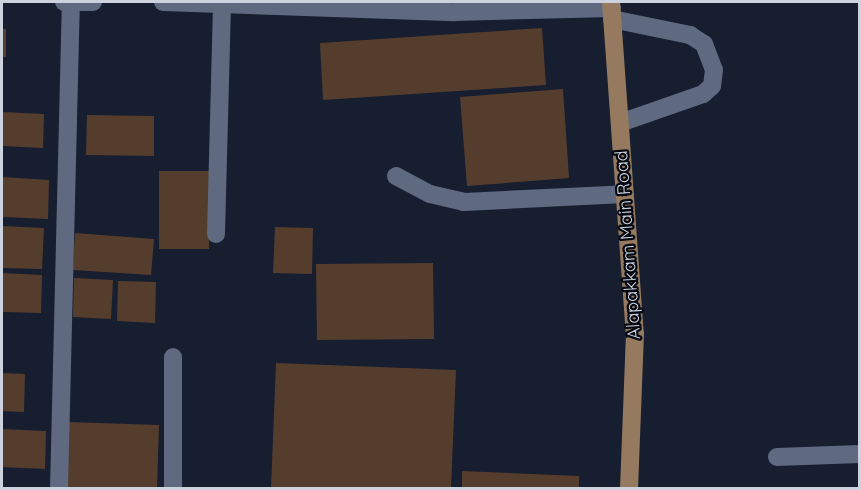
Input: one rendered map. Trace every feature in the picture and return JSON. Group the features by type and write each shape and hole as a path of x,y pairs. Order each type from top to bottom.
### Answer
{"main road":[{"name":"Alapakkam Main Road","path":"612,10 635,333 630,489"}],"street":[{"path":"59,489 67,2 93,2"},
{"path":"163,2 254,3 455,12 612,10 690,35 704,44 714,70 712,86 703,94 620,123"},
{"path":"216,234 222,4"},
{"path":"396,176 430,194 464,202 625,194"},
{"path":"173,357 173,489"},
{"path":"777,457 860,454"}],"building":[{"path":"542,28 546,85 323,100 320,43"},
{"path":"2,29 6,29 6,57 2,57"},
{"path":"563,89 569,178 467,186 460,97"},
{"path":"2,112 44,114 43,148 2,146"},
{"path":"87,115 154,116 154,156 86,155"},
{"path":"159,171 209,171 209,249 159,249"},
{"path":"2,177 49,180 48,219 2,217"},
{"path":"2,226 44,228 42,269 2,268"},
{"path":"275,227 313,228 312,274 273,273"},
{"path":"75,233 154,239 151,275 73,270"},
{"path":"433,263 434,339 317,340 316,264"},
{"path":"2,273 42,275 41,313 2,312"},
{"path":"74,278 113,280 111,319 73,317"},
{"path":"118,281 156,282 155,323 117,321"},
{"path":"276,363 456,370 451,488 271,488"},
{"path":"2,373 25,374 24,412 2,411"},
{"path":"68,422 159,425 157,488 66,488"},
{"path":"2,429 46,431 45,469 2,467"},
{"path":"462,471 579,476 579,488 462,488"}]}
